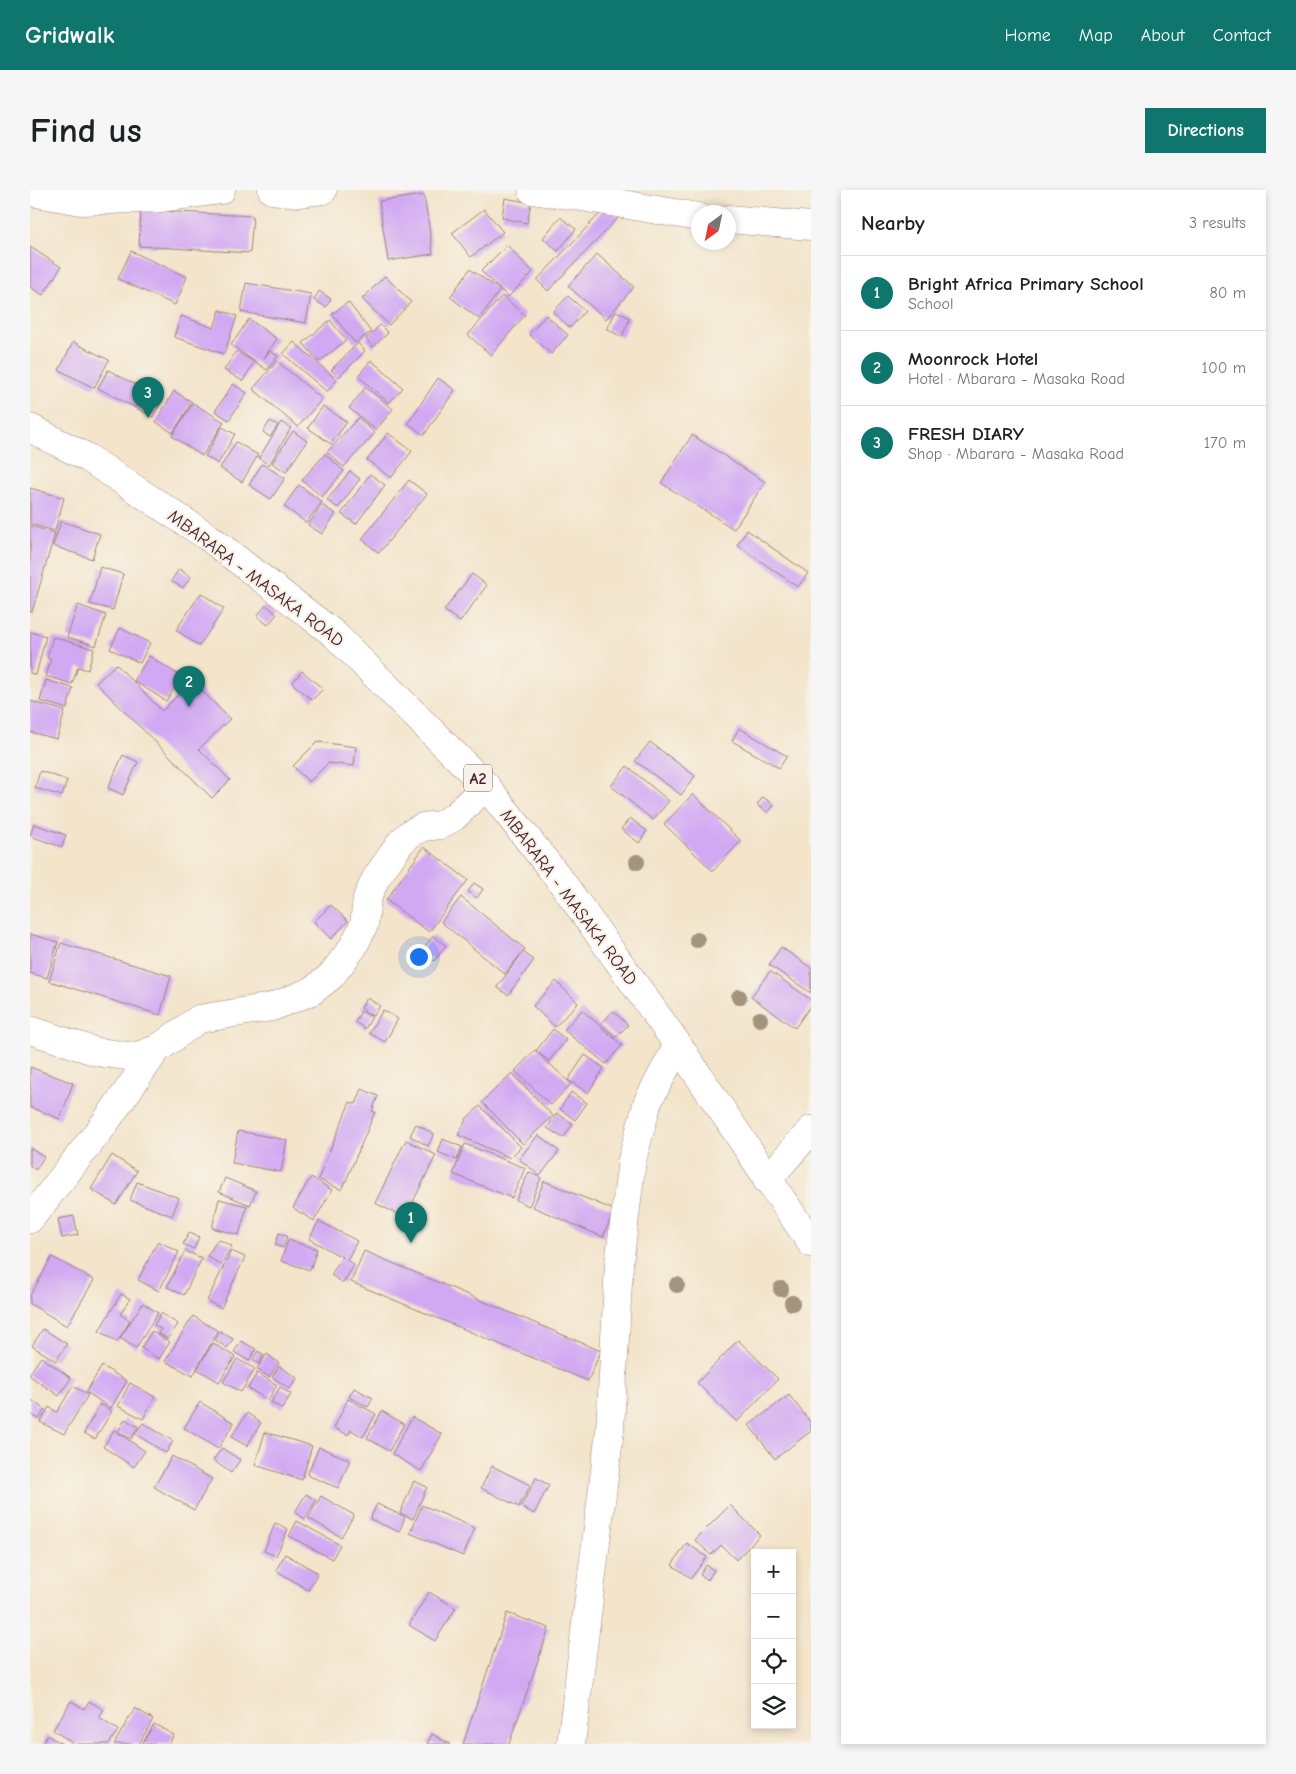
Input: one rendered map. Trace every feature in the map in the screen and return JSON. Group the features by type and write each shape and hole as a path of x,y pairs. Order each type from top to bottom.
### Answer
{"main road":[{"path":"30,192 81,201 162,198 221,190"},
{"path":"272,190 298,193 322,190"},
{"path":"532,190 570,194 691,216"},
{"path":"736,220 811,226"},
{"name":"MBARARA - MASAKA ROAD","path":"30,428 88,458 208,537 334,634 486,786 561,881 678,1045 811,1243"},
{"path":"30,1030 97,1052 135,1057 157,1049 199,1020 272,1007 312,990 331,976 353,947 364,925 367,898 376,878 401,842 411,833 423,827 440,824 454,817 486,786"},
{"path":"571,1744 610,1430 619,1264 632,1160 648,1101 678,1045"},
{"path":"30,1219 102,1127 157,1049"},
{"path":"767,1180 811,1130"}],"building":[{"path":"424,195 433,254 388,261 379,201"},
{"path":"505,198 531,203 527,223 502,218"},
{"path":"607,206 619,217 548,291 537,280"},
{"path":"484,209 503,232 471,257 452,233"},
{"path":"141,210 253,216 250,253 139,246"},
{"path":"560,217 576,229 558,251 543,238"},
{"path":"507,245 533,272 508,297 481,271"},
{"path":"30,247 61,267 43,295 30,287"},
{"path":"131,251 187,277 175,305 118,279"},
{"path":"597,254 634,287 606,319 568,286"},
{"path":"470,269 500,290 479,319 450,297"},
{"path":"385,276 411,302 389,325 362,299"},
{"path":"246,283 311,294 306,323 241,312"},
{"path":"319,291 331,299 326,307 314,300"},
{"path":"502,296 525,315 491,355 468,335"},
{"path":"568,296 585,311 570,328 553,312"},
{"path":"348,302 371,332 355,343 332,314"},
{"path":"220,310 237,316 224,354 174,337 181,316 214,328"},
{"path":"616,311 630,318 622,337 607,329"},
{"path":"546,315 568,335 551,354 529,334"},
{"path":"249,319 277,339 263,359 270,351 278,356 267,370 231,345"},
{"path":"330,320 346,340 319,362 303,343"},
{"path":"380,325 388,333 373,347 366,339"},
{"path":"73,342 109,360 94,388 59,370"},
{"path":"294,342 337,380 327,392 283,354"},
{"path":"358,343 365,351 339,377 331,370"},
{"path":"236,351 254,362 243,381 224,370"},
{"path":"371,360 403,388 389,403 358,376"},
{"path":"277,361 322,399 298,427 253,389"},
{"path":"108,370 163,399 153,417 98,388"},
{"path":"438,378 455,390 424,435 408,423"},
{"path":"233,384 247,393 229,420 215,411"},
{"path":"366,387 393,409 376,430 349,408"},
{"path":"174,391 192,402 173,433 156,422"},
{"path":"193,403 224,422 202,456 172,436"},
{"path":"323,406 347,422 331,444 308,428"},
{"path":"358,418 375,433 344,467 327,452"},
{"path":"270,421 278,425 270,437 263,432"},
{"path":"281,422 291,428 269,465 259,458"},
{"path":"222,427 235,434 218,464 205,456"},
{"path":"293,431 307,441 286,472 272,463"},
{"path":"388,433 412,451 391,478 367,460"},
{"path":"692,435 765,482 734,529 661,483"},
{"path":"236,442 258,455 242,482 220,468"},
{"path":"325,454 344,471 322,497 302,480"},
{"path":"262,464 285,478 271,499 249,485"},
{"path":"350,471 360,479 338,508 327,500"},
{"path":"370,474 385,485 356,524 341,514"},
{"path":"409,480 427,494 379,553 362,539"},
{"path":"299,485 322,502 306,523 284,506"},
{"path":"30,488 64,498 55,531 30,524"},
{"path":"322,505 336,514 322,534 308,525"},
{"path":"61,521 100,534 92,559 53,546"},
{"path":"30,526 55,533 32,612 30,612"},
{"path":"747,530 808,573 798,587 737,545"},
{"path":"100,567 123,574 113,610 90,604"},
{"path":"179,569 191,577 183,588 171,581"},
{"path":"472,574 487,585 460,622 444,610"},
{"path":"201,593 224,609 199,646 176,630"},
{"path":"78,605 106,615 96,646 67,637"},
{"path":"266,605 277,614 268,625 257,616"},
{"path":"120,628 150,643 140,663 110,649"},
{"path":"30,632 46,636 36,675 30,673"},
{"path":"53,637 94,649 88,670 78,667 72,684 46,676 51,660 47,658"},
{"path":"149,656 182,677 166,701 134,681"},
{"path":"116,664 162,711 192,681 230,719 199,749 230,780 212,798 96,683"},
{"path":"302,671 323,689 312,700 292,683"},
{"path":"46,680 73,688 67,709 40,701"},
{"path":"30,701 65,711 57,739 30,732"},
{"path":"739,728 787,756 779,768 732,741"},
{"path":"317,742 356,747 354,766 328,763 309,782 293,766"},
{"path":"650,742 695,776 681,795 635,761"},
{"path":"123,755 138,762 123,795 108,788"},
{"path":"627,766 669,801 653,820 611,786"},
{"path":"40,771 67,780 62,796 35,788"},
{"path":"693,794 741,841 713,871 664,824"},
{"path":"763,797 774,805 768,813 757,805"},
{"path":"630,818 647,831 639,843 621,829"},
{"path":"34,824 66,835 62,847 30,836"},
{"path":"424,847 468,880 429,932 386,900"},
{"path":"474,883 483,889 477,898 468,892"},
{"path":"461,897 525,949 505,974 441,922"},
{"path":"331,905 348,921 331,939 314,922"},
{"path":"30,934 58,942 47,978 30,973"},
{"path":"433,936 446,946 434,961 421,951"},
{"path":"61,943 171,976 160,1015 49,981"},
{"path":"781,947 811,968 811,993 769,965"},
{"path":"523,952 534,960 508,995 497,987"},
{"path":"770,971 811,1000 811,1005 795,1028 751,997"},
{"path":"556,981 578,1003 555,1027 533,1006"},
{"path":"367,998 380,1006 373,1016 361,1008"},
{"path":"383,1010 398,1019 385,1042 369,1033"},
{"path":"582,1010 622,1045 606,1064 564,1030"},
{"path":"361,1011 372,1017 365,1029 355,1022"},
{"path":"613,1011 628,1025 616,1037 601,1024"},
{"path":"553,1029 566,1040 549,1061 536,1051"},
{"path":"535,1050 571,1084 551,1105 515,1071"},
{"path":"585,1055 604,1068 588,1093 568,1080"},
{"path":"30,1067 73,1083 60,1119 30,1107"},
{"path":"512,1073 553,1116 523,1144 482,1102"},
{"path":"362,1089 378,1096 372,1111 375,1112 342,1190 318,1179 350,1102 356,1104"},
{"path":"571,1092 587,1103 575,1120 560,1109"},
{"path":"480,1106 521,1147 510,1158 458,1135 467,1118"},
{"path":"557,1113 573,1124 563,1138 547,1128"},
{"path":"416,1124 434,1134 428,1146 410,1136"},
{"path":"238,1131 287,1140 281,1172 232,1163"},
{"path":"538,1135 559,1151 540,1176 519,1159"},
{"path":"443,1139 462,1147 457,1160 438,1152"},
{"path":"406,1140 436,1155 405,1218 375,1203"},
{"path":"465,1144 525,1168 512,1198 453,1174"},
{"path":"30,1148 44,1157 36,1170 30,1166"},
{"path":"112,1155 137,1171 116,1205 91,1189"},
{"path":"529,1172 541,1178 529,1206 516,1200"},
{"path":"311,1177 332,1190 314,1221 293,1208"},
{"path":"225,1178 256,1191 250,1205 219,1192"},
{"path":"544,1181 614,1210 603,1237 533,1207"},
{"path":"137,1182 179,1198 172,1216 130,1200"},
{"path":"219,1199 247,1206 239,1235 212,1228"},
{"path":"74,1216 78,1235 62,1238 58,1219"},
{"path":"319,1221 357,1241 347,1260 354,1265 343,1283 331,1275 342,1257 309,1239"},
{"path":"189,1233 199,1237 194,1249 183,1244"},
{"path":"279,1233 287,1236 283,1248 275,1245"},
{"path":"218,1239 232,1246 221,1265 207,1256"},
{"path":"288,1240 317,1249 310,1270 281,1261"},
{"path":"158,1241 179,1252 159,1291 138,1280"},
{"path":"185,1251 202,1258 184,1295 167,1287"},
{"path":"231,1251 245,1257 221,1308 207,1301"},
{"path":"364,1251 601,1351 588,1381 351,1282"},
{"path":"52,1257 94,1280 67,1326 30,1304 30,1296"},
{"path":"121,1294 130,1299 120,1314 130,1321 117,1342 99,1331"},
{"path":"143,1303 158,1313 136,1348 120,1338"},
{"path":"161,1313 178,1324 168,1339 158,1333 161,1329 154,1325"},
{"path":"193,1316 218,1331 193,1376 165,1361"},
{"path":"43,1329 67,1344 56,1361 32,1346"},
{"path":"152,1331 170,1342 159,1359 141,1348"},
{"path":"220,1331 233,1339 227,1348 215,1340"},
{"path":"738,1340 778,1379 737,1422 697,1383"},
{"path":"241,1341 256,1349 249,1361 234,1352"},
{"path":"213,1343 235,1357 219,1382 197,1369"},
{"path":"258,1351 264,1355 259,1364 253,1360"},
{"path":"267,1354 279,1363 269,1377 257,1369"},
{"path":"41,1357 71,1378 59,1396 30,1376 30,1373"},
{"path":"237,1359 255,1369 241,1392 223,1382"},
{"path":"102,1366 127,1381 111,1408 86,1392"},
{"path":"279,1366 297,1378 290,1389 272,1377"},
{"path":"257,1373 277,1385 268,1400 248,1388"},
{"path":"130,1383 155,1397 143,1419 118,1406"},
{"path":"73,1386 88,1395 64,1434 40,1422 49,1407 57,1412"},
{"path":"280,1387 291,1394 282,1409 271,1402"},
{"path":"354,1388 373,1398 368,1407 349,1397"},
{"path":"789,1395 811,1423 811,1431 775,1459 749,1425"},
{"path":"30,1399 45,1409 39,1419 30,1414"},
{"path":"348,1399 376,1414 363,1437 351,1430 348,1435 334,1428"},
{"path":"200,1402 234,1423 218,1449 184,1428"},
{"path":"100,1404 112,1411 95,1439 84,1433"},
{"path":"382,1411 404,1424 389,1451 367,1438"},
{"path":"247,1413 261,1423 247,1446 231,1437"},
{"path":"412,1417 442,1434 421,1471 392,1454"},
{"path":"125,1419 138,1427 131,1439 118,1432"},
{"path":"143,1423 173,1441 166,1453 135,1434"},
{"path":"114,1430 145,1451 134,1467 103,1447"},
{"path":"265,1432 312,1446 302,1480 255,1465"},
{"path":"319,1447 350,1460 338,1488 307,1475"},
{"path":"222,1448 240,1460 231,1473 213,1460"},
{"path":"172,1456 212,1479 194,1510 154,1487"},
{"path":"492,1466 530,1485 519,1507 481,1488"},
{"path":"536,1478 549,1485 534,1514 521,1507"},
{"path":"414,1481 427,1487 413,1519 400,1513"},
{"path":"306,1494 316,1500 305,1519 295,1512"},
{"path":"321,1496 354,1515 341,1537 308,1518"},
{"path":"377,1504 405,1517 399,1532 370,1519"},
{"path":"422,1505 475,1528 463,1556 410,1533"},
{"path":"730,1505 760,1535 736,1560 721,1545 711,1555 695,1540"},
{"path":"297,1521 340,1545 332,1559 289,1536"},
{"path":"275,1523 288,1529 276,1556 264,1551"},
{"path":"687,1543 707,1557 691,1578 672,1565"},
{"path":"285,1554 318,1573 308,1590 276,1570"},
{"path":"706,1565 714,1570 708,1580 700,1575"},
{"path":"429,1592 456,1608 435,1641 409,1625"},
{"path":"507,1613 549,1628 509,1744 463,1744"},
{"path":"71,1701 84,1709 89,1701 104,1710 99,1718 118,1730 109,1744 74,1744 53,1730"},
{"path":"135,1708 153,1719 139,1744 114,1744"},
{"path":"154,1724 174,1735 169,1744 142,1744"},
{"path":"432,1734 450,1744 427,1744"},
{"path":"47,1735 62,1744 42,1744"}],"place":[{"name":"FRESH DIARY","path":"148,418"},
{"name":"Moonrock Hotel","path":"189,707"},
{"name":"Bright Africa Primary School","path":"411,1243"}]}
